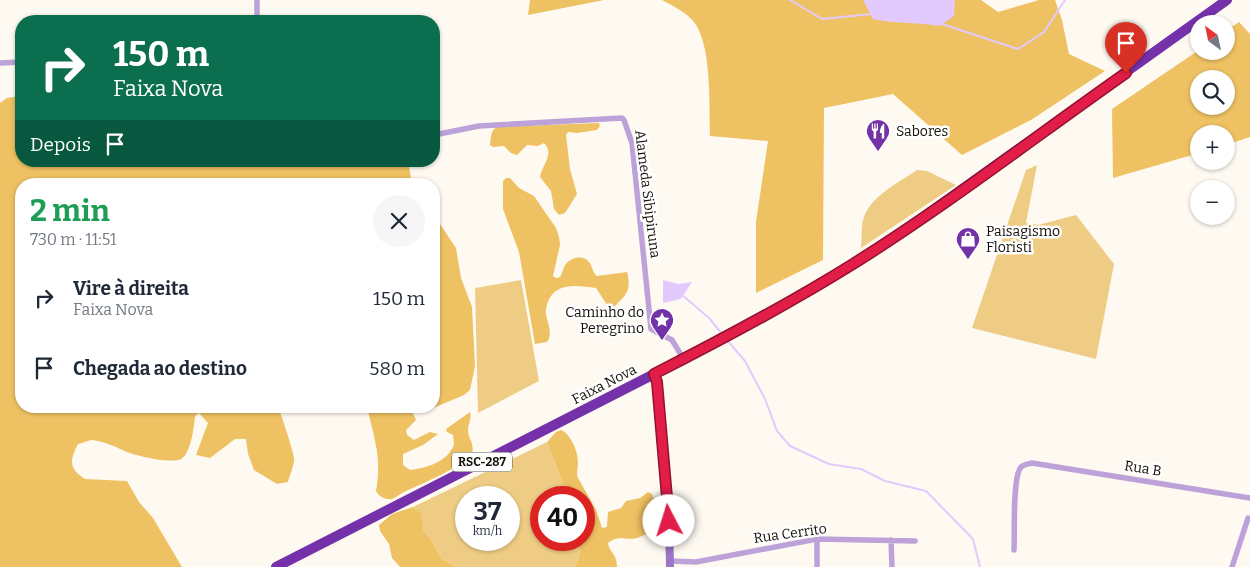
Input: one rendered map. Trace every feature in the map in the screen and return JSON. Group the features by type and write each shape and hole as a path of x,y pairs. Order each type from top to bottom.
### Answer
{"highway":[{"name":"Faixa Nova","path":"276,567 654,374 853,264 909,227 1227,0"}],"street":[{"path":"257,0 257,15"},
{"path":"0,63 15,62"},
{"name":"Alameda Sibipiruna","path":"440,134 479,126 622,118 632,143 651,329 672,340 683,358"},
{"path":"654,374 657,382 659,402 669,521 670,564"},
{"name":"Rua B","path":"1014,550 1018,471 1024,464 1032,463 1250,498"},
{"path":"1232,567 1248,518"},
{"path":"817,539 817,567"},
{"name":"Rua Cerrito","path":"670,564 696,562 817,539 915,540"},
{"path":"891,540 892,567"}],"shaded area":[{"path":"530,0 604,0 528,15"},
{"path":"662,0 981,0 998,12 1039,0 1055,0 1062,20 1069,54 1105,71 1031,120 962,155 893,94 824,108 823,260 756,293 756,222 768,141 710,136 707,60 700,32 687,15"},
{"path":"863,0 955,0 954,16 939,26 881,21 873,19"},
{"path":"1239,22 1250,34 1250,137 1235,142 1235,125 1190,125 1190,156 1113,178 1112,109 1190,56 1190,60 1235,60 1235,25"},
{"path":"15,97 15,167 409,167 411,178 15,178 15,413 199,413 195,416 187,452 181,459 169,461 154,459 127,452 106,443 89,440 78,444 72,459 73,467 85,479 127,481 139,502 153,518 182,567 0,567 0,103 7,98"},
{"path":"599,123 600,126 597,130 577,133 568,132 566,135 570,169 577,194 565,213 559,215 554,209 551,191 540,177 548,155 547,147 544,143 538,146 527,145 517,155 511,153 504,146 493,147 490,145 492,132 497,127"},
{"path":"1037,165 1026,223 1038,225 1076,215 1114,264 1096,359 972,328 1026,170"},
{"path":"917,170 927,171 956,185 861,248 863,220 871,204 885,191"},
{"path":"506,178 510,178 519,188 534,196 556,228 560,245 553,276 556,278 560,277 566,264 572,259 578,258 587,260 597,276 627,272 629,284 627,292 613,308 609,308 596,288 570,286 553,294 549,299 546,309 550,332 547,342 535,344 519,252 503,209 503,181"},
{"path":"440,224 456,248 461,278 472,307 475,366 470,390 464,395 440,405"},
{"path":"521,280 539,381 478,413 475,288"},
{"path":"663,280 678,284 692,282 681,299 663,303"},
{"path":"470,412 471,417 468,431 473,450 468,458 452,469 392,499 387,499 376,491 378,472 374,437 369,413 413,413 416,420 406,430 407,435 414,440 430,432 438,434 423,445 403,454 403,465 410,470 429,466 440,461 453,447 453,435 447,432 446,429"},
{"path":"199,413 280,413 294,456 288,482 277,484 254,470 248,454 246,439 235,439 210,458 196,455 208,423"},
{"path":"561,430 571,439 578,458 578,478 582,486 564,486 547,442 556,432"},
{"path":"547,442 564,486 530,486 530,551 579,551 578,561 574,567 457,567 442,559 430,538 424,532 421,515 413,507 455,487 455,551 520,551 520,486 456,486"},
{"path":"648,492 652,494 657,514 654,526 650,531 637,538 619,538 608,543 616,559 617,567 574,567 579,558 579,551 595,551 595,508 602,528 607,527 608,512 621,508 626,501 640,498"},
{"path":"413,507 421,514 424,532 430,538 442,559 457,567 400,567 392,558 389,544 380,531 379,525 392,514"}],"waterway":[{"path":"790,0 822,19 872,14"},
{"path":"942,24 1018,49 1044,32 1065,0"},
{"path":"681,294 709,318 722,334"},
{"path":"727,340 745,361 765,399 777,431 790,446 829,464 861,469 885,481 926,491 973,539 980,567"}],"place":[{"name":"Sabores","path":"878,152"},
{"name":"Paisagismo Floristi","path":"968,260"},
{"name":"Caminho do Peregrino","path":"662,341"}],"route":[{"path":"669,521 657,382 654,374 764,315 853,264 909,227 1126,73"}]}
